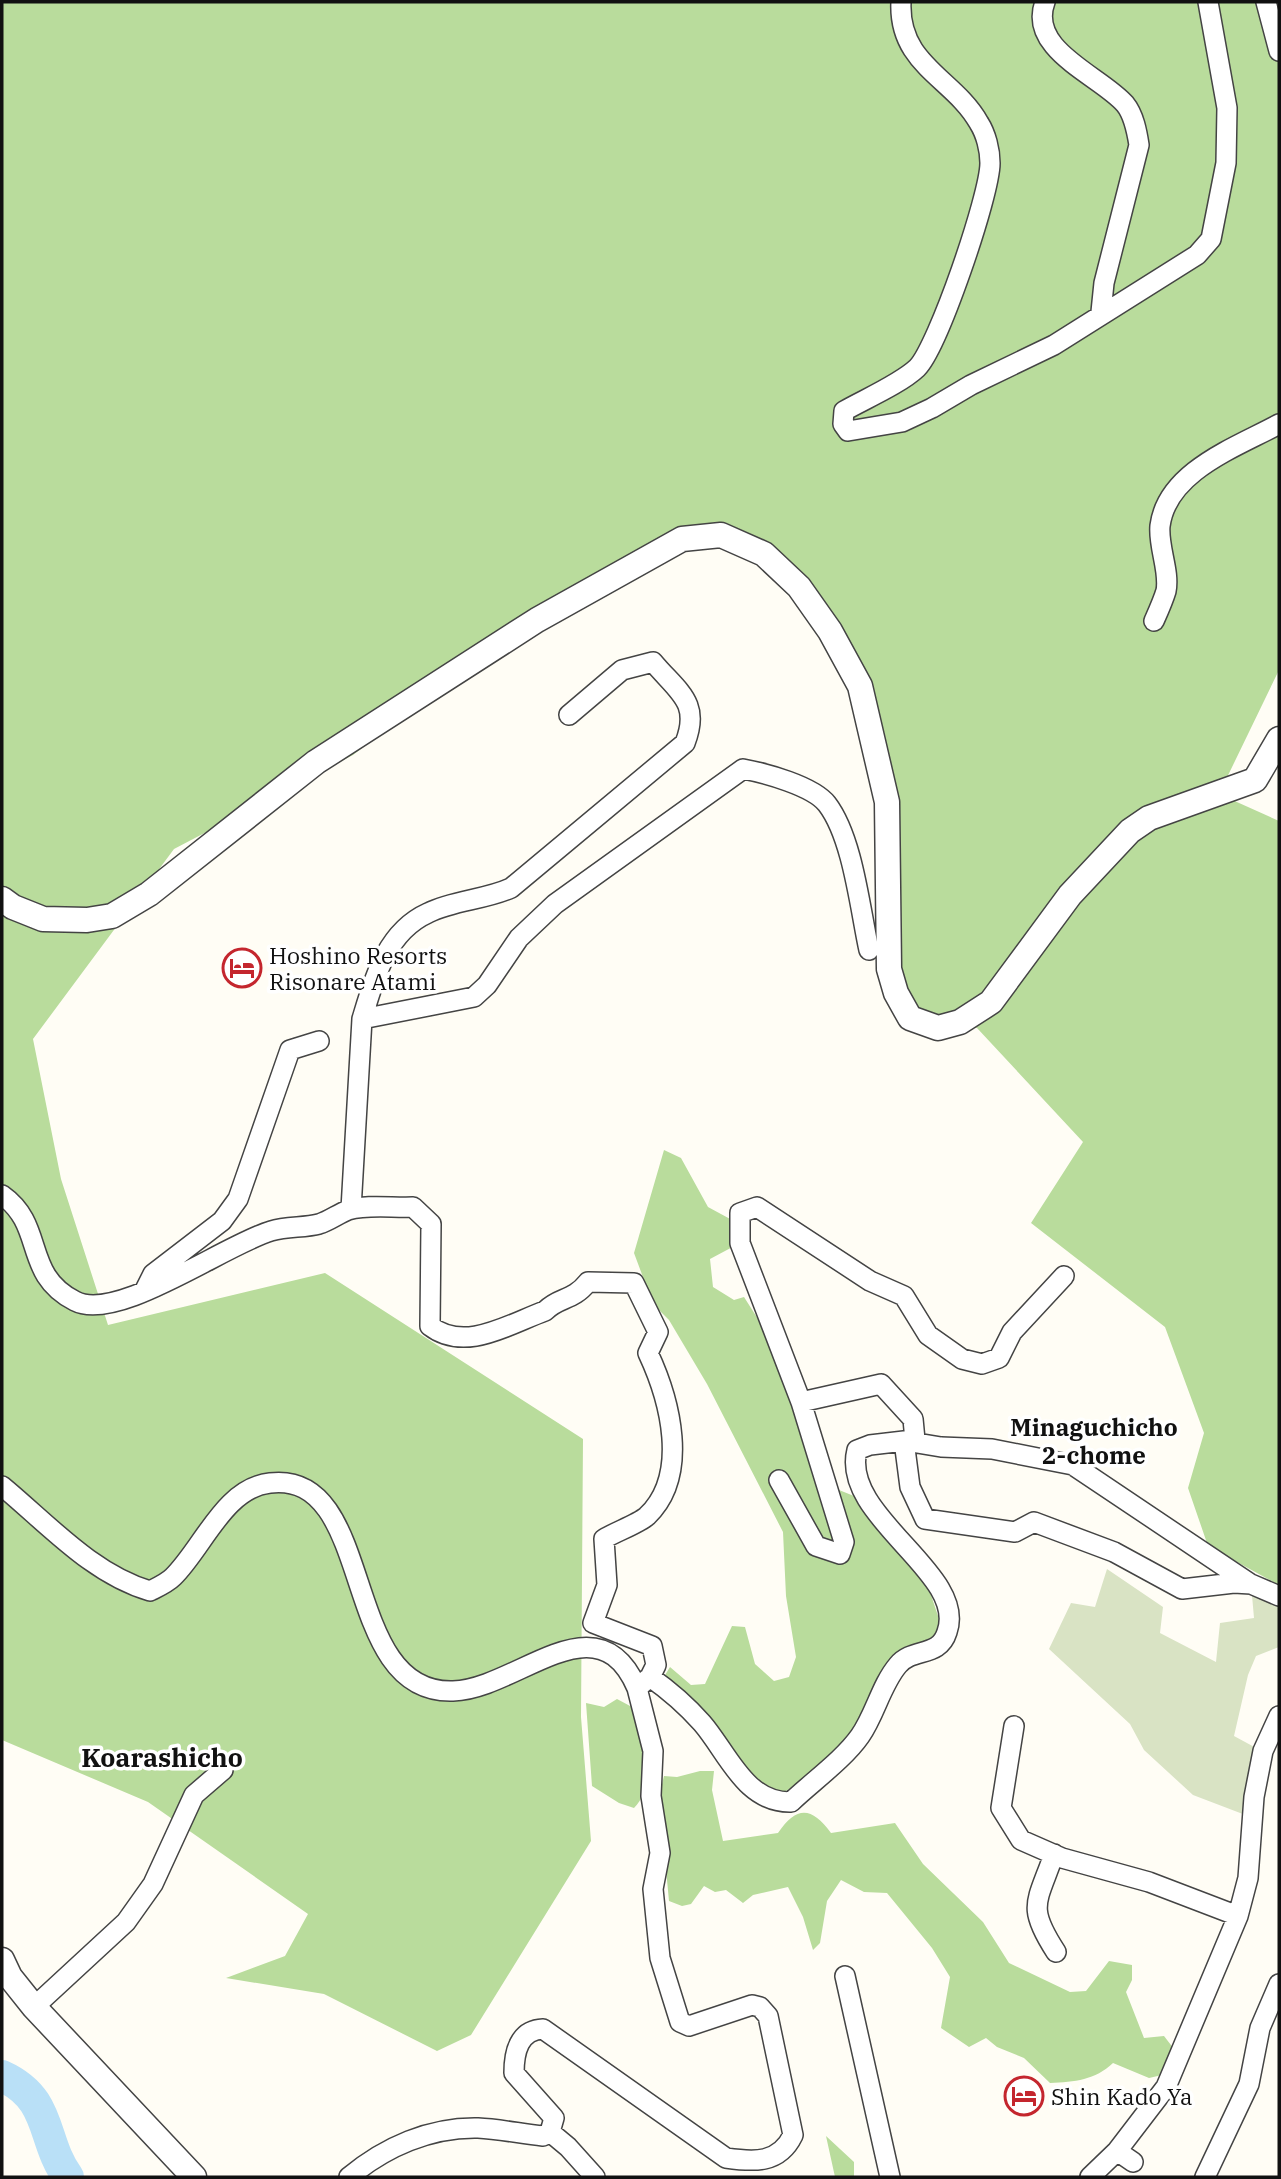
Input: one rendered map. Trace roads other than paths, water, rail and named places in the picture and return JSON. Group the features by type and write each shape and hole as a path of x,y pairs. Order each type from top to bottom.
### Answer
{"street":[{"path":"901,2 910,49 978,121 987,140 990,163 984,204 932,345 917,368 844,411 843,424 848,431 902,422 1054,345 1101,313 1197,256 1211,240 1226,163 1227,108 1208,2"},
{"path":"1045,2 1042,10 1047,34 1060,53 1125,104 1135,125 1139,145 1104,283 1101,313"},
{"path":"1266,2 1279,51"},
{"path":"1154,621 1166,590 1160,526 1182,483 1204,465 1279,424"},
{"path":"2,899 13,907 43,919 86,920 112,916 149,894 316,762 537,620 682,538 721,535 764,554 799,587 830,631 860,686 887,802 889,969 896,993 910,1018 938,1028 960,1022 991,1002 1070,895 1130,831 1149,818 1255,780 1279,739"},
{"path":"351,1209 362,1019 381,960 389,947 428,913 494,896 511,888 685,743 692,724 692,709 653,662 622,670 569,715"},
{"path":"362,1019 474,997 487,985 519,938 555,904 743,769 765,773 826,803 844,838 869,950"},
{"path":"145,1290 153,1273 222,1221 238,1199 290,1050 319,1041"},
{"path":"2,1195 17,1205 28,1223 40,1270 75,1301 90,1306 109,1306 272,1231 319,1224 351,1209 412,1207 431,1224 430,1326 443,1336 467,1339 532,1315 578,1296 588,1282 634,1283 658,1332 648,1353 664,1387 672,1437 666,1493 645,1518 604,1539 607,1585 593,1623 652,1646 656,1665 643,1682 653,1751 651,1796 660,1853 653,1889 660,1958 680,2022 690,2026 752,2005 760,2007 768,2016 793,2135 786,2149 777,2157 748,2161 726,2158 543,2029 533,2030 525,2035 517,2047 514,2073 554,2118 550,2132 543,2136 477,2128 429,2134 399,2144 349,2177"},
{"path":"779,1480 816,1546 840,1554 844,1542 801,1402 740,1243 740,1213 757,1207 870,1281 904,1296 928,1335 962,1359 982,1364 999,1358 1012,1332 1064,1276"},
{"path":"801,1402 881,1384 913,1419 909,1441 910,1487 925,1519 1015,1532 1034,1522 1114,1552 1182,1589 1251,1584"},
{"path":"2,1486 96,1566 124,1583 150,1591 172,1578 239,1495 268,1483 298,1484 318,1497 333,1517 388,1657 406,1675 426,1686 452,1691 480,1686 554,1654 584,1646 610,1650 643,1682 678,1697 705,1726 742,1779 759,1794 777,1803 791,1802 860,1736 897,1666 909,1655 929,1652 942,1645 949,1629 944,1595 924,1566 875,1510 858,1480 854,1461 857,1450 870,1445 909,1441 941,1447 992,1449 1073,1465 1251,1584 1279,1596"},
{"path":"1090,2177 1125,2156 1166,2087 1238,1916 1248,1878 1259,1774 1267,1740 1279,1716"},
{"path":"1014,1726 1000,1808 1021,1840 1054,1854 1149,1882 1238,1916"},
{"path":"34,2007 126,1922 153,1884 194,1795 223,1770"},
{"path":"1054,1854 1035,1910 1039,1926 1056,1952"},
{"path":"2,1960 10,1977 34,2007 194,2177"},
{"path":"845,1976 890,2177"},
{"path":"1205,2177 1249,2084 1260,2028 1279,1984"},
{"path":"550,2132 568,2147 595,2177"}],"waterway":[{"path":"2,2076 18,2085 38,2108 53,2149 68,2177"}],"place":[{"name":"Hoshino Resorts Risonare Atami","path":"242,968"},
{"name":"Shin Kado Ya","path":"1024,2096"}],"district":[{"name":"Minaguchicho 2-chome","path":"1094,1441"},
{"name":"Koarashicho","path":"162,1757"}]}
